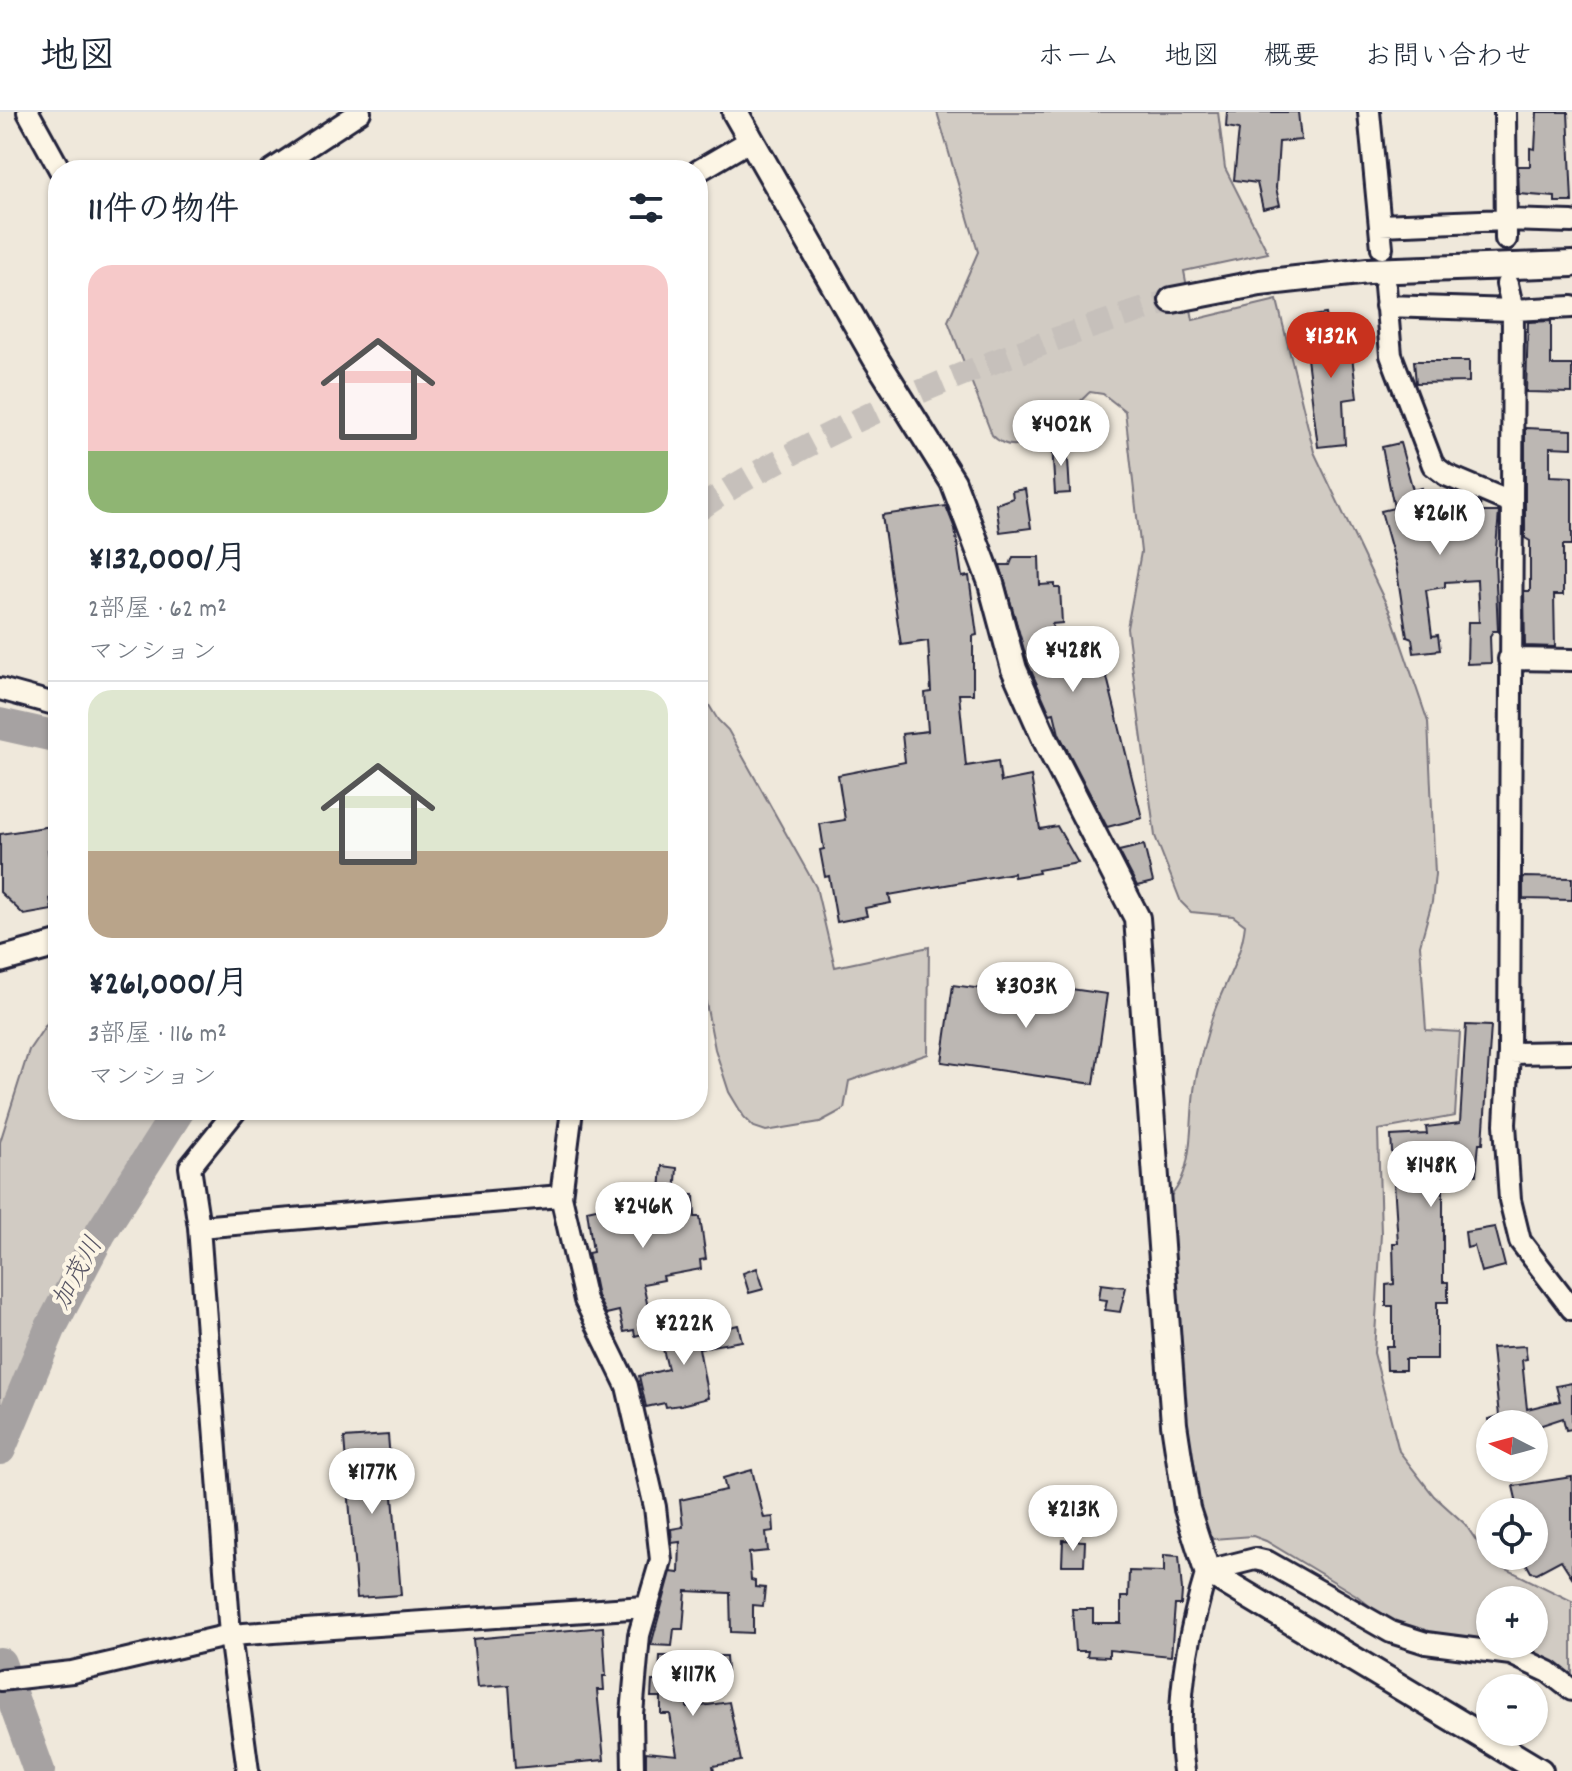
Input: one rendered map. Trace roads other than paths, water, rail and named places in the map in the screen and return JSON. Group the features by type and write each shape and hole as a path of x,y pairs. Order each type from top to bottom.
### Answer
{"street":[{"path":"28,112 54,160"},
{"path":"287,160 360,112"},
{"path":"735,112 876,359 953,482 990,580 1014,669 1045,739 1137,918 1174,1424 1187,1509 1207,1571 1184,1671 1181,1752 1184,1771"},
{"path":"1369,112 1382,248"},
{"path":"1505,112 1506,229"},
{"path":"708,165 751,140"},
{"path":"1380,225 1506,229 1572,222"},
{"path":"1172,300 1260,283 1368,271 1572,264"},
{"path":"1507,284 1513,310 1509,1053 1505,1124 1510,1200 1520,1241 1572,1309"},
{"path":"1510,502 1446,475 1433,465 1391,355 1385,296 1513,310 1572,307"},
{"path":"1509,659 1572,660"},
{"path":"0,689 48,702"},
{"path":"0,960 48,947"},
{"path":"1509,1053 1572,1052"},
{"path":"228,1120 190,1167 199,1227 230,1635 248,1771"},
{"path":"571,1120 561,1196 585,1300 627,1386 655,1507 661,1560 645,1607 632,1714 633,1771"},
{"path":"199,1227 561,1196"},
{"path":"1207,1571 1255,1559 1268,1562 1391,1632 1426,1643 1511,1654 1549,1672 1572,1690"},
{"path":"1207,1571 1540,1771"},
{"path":"0,1680 72,1672 230,1635 645,1607"}],"waterway":[{"name":"加茂川","path":"0,724 48,735"},
{"name":"加茂川","path":"0,1449 50,1329 100,1234 173,1120"},
{"name":"加茂川","path":"0,1663 39,1771"}],"tunnel":[{"path":"708,503 776,462 938,384 1030,348 1172,300"}]}
